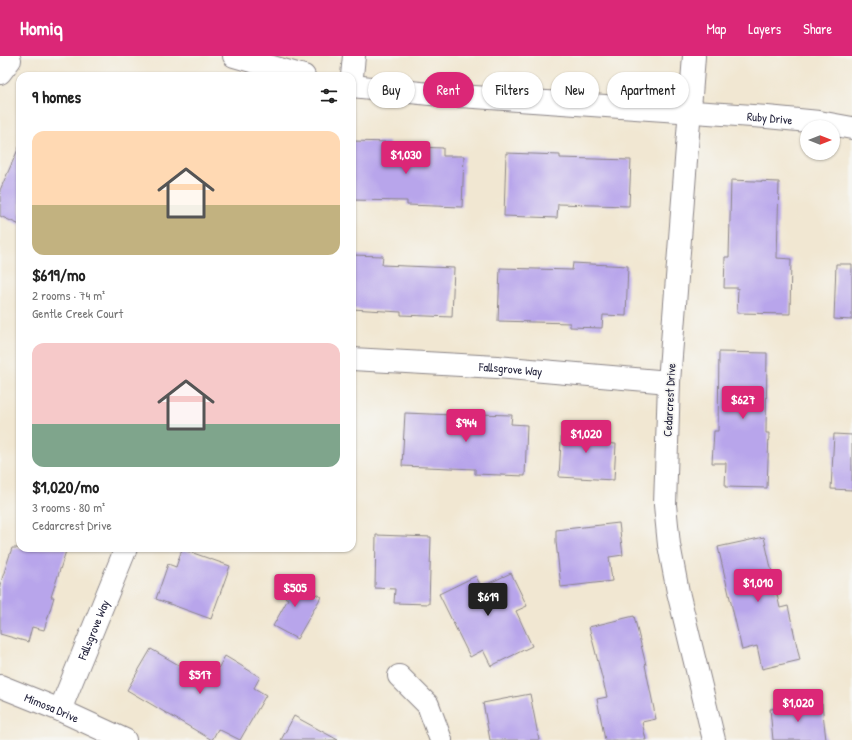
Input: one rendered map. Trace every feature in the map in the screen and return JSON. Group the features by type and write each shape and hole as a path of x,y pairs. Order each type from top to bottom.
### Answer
{"street":[{"path":"234,56 290,72"},
{"path":"352,72 354,56"},
{"name":"Cedarcrest Drive","path":"694,56 669,382 665,504 669,545 678,592 714,740"},
{"name":"Ruby Drive","path":"356,86 430,94 690,113 767,117 819,122 852,128"},
{"name":"Fallsgrove Way","path":"356,359 497,367 669,382"},
{"name":"Fallsgrove Way","path":"60,710 124,552"},
{"path":"399,676 428,705 441,740"},
{"name":"Mimosa Drive","path":"0,686 60,710 124,740"}],"building":[{"path":"356,141 389,142 389,146 443,148 443,156 464,156 462,207 407,205 407,201 356,200"},
{"path":"506,153 560,155 560,158 631,160 629,206 558,204 557,218 504,216"},
{"path":"16,154 16,223 0,216 0,190"},
{"path":"731,180 779,182 777,258 791,259 790,314 737,313 738,288 724,288 725,257 729,257"},
{"path":"356,255 383,256 382,265 454,268 452,317 401,315 401,312 356,309"},
{"path":"573,263 628,266 626,316 603,315 602,328 570,327 570,323 498,321 500,268 572,270"},
{"path":"836,264 852,264 852,320 834,319"},
{"path":"719,352 767,353 766,433 769,433 767,488 725,487 726,463 712,463 714,431 718,431"},
{"path":"405,413 477,416 477,414 512,415 511,424 527,425 525,476 475,474 475,469 402,466"},
{"path":"562,423 599,425 598,443 616,444 614,480 559,477"},
{"path":"834,434 852,435 852,490 831,489"},
{"path":"619,523 623,555 609,557 612,581 561,587 556,530"},
{"path":"376,535 431,537 429,604 394,603 395,589 375,588"},
{"path":"764,537 780,608 788,606 800,660 762,669 757,646 742,650 718,547"},
{"path":"12,548 16,548 16,552 66,552 51,597 54,597 44,630 32,627 28,642 0,634 0,585"},
{"path":"181,552 190,552 230,566 211,619 156,599 168,564 176,567"},
{"path":"511,573 527,606 516,611 532,646 491,666 483,650 470,657 439,594 476,576 481,587"},
{"path":"285,577 321,597 297,639 273,626 288,599 276,592"},
{"path":"634,616 646,665 656,719 642,722 646,740 605,740 597,699 607,697 589,627"},
{"path":"151,649 210,683 225,656 260,677 254,688 266,695 240,740 218,729 212,740 127,690"},
{"path":"530,694 539,740 490,740 483,703"},
{"path":"822,704 826,740 773,740 770,709"},
{"path":"294,716 338,740 281,740"}]}
